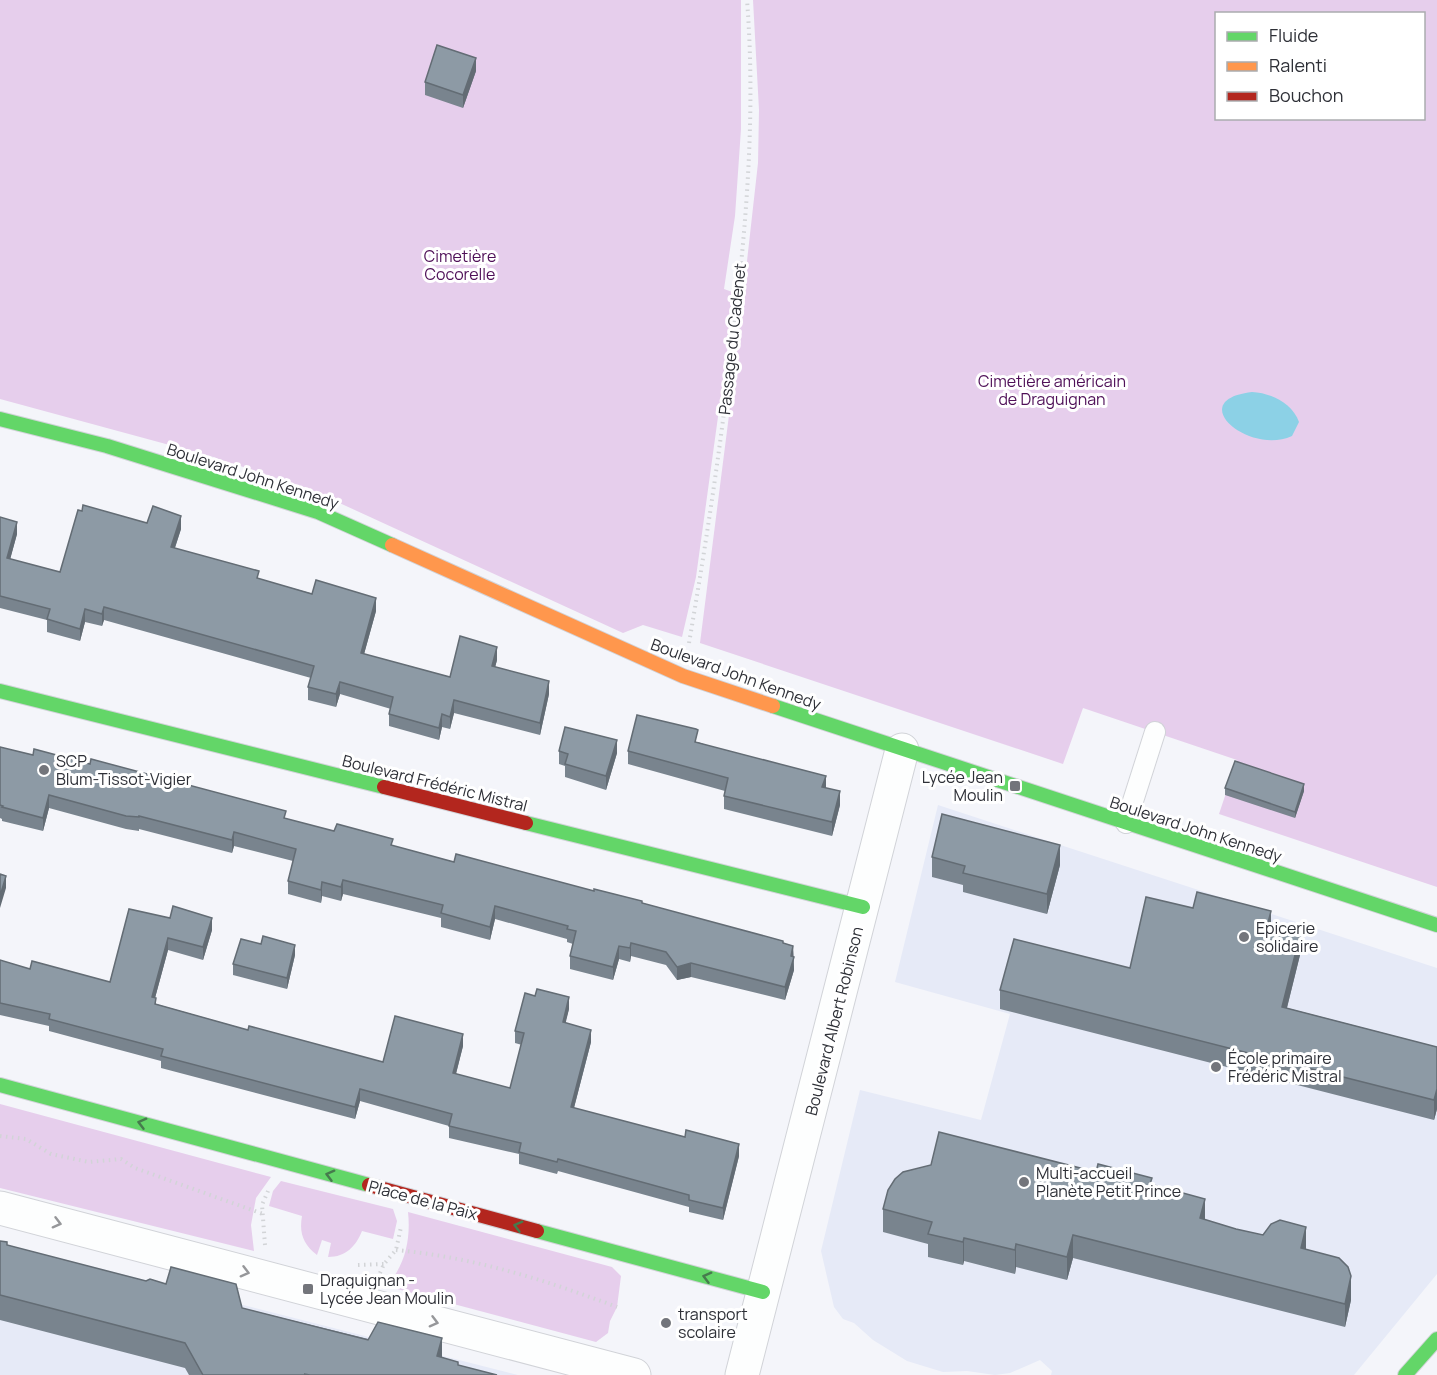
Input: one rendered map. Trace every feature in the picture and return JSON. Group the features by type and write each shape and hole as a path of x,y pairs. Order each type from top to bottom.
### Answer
{"street":[{"name":"Boulevard John Kennedy","path":"0,419 107,446 318,512 683,676 1437,925"},
{"name":"Boulevard Frédéric Mistral","path":"0,691 863,907"},
{"name":"Boulevard Albert Robinson","path":"763,1292 902,750"},
{"name":"Place de la Paix","path":"0,1085 763,1292"},
{"path":"0,1208 634,1375"},
{"path":"742,1375 763,1292"},
{"path":"1405,1375 1437,1339"}],"lane":[{"path":"1126,824 1155,732"}],"path":[{"name":"Passage du Cadenet","path":"683,676 722,432 738,297 748,177 750,80 747,0"},
{"path":"0,1136 26,1139 51,1154 89,1162 121,1159 135,1167 263,1214"},
{"path":"262,1252 265,1244 262,1205 267,1191 278,1175 276,1160"},
{"path":"378,1280 384,1263 396,1250 402,1224 401,1210 412,1197"},
{"path":"396,1250 422,1252 521,1274 617,1307"}],"shaded area":[{"path":"938,805 1437,968 1437,1274 1354,1375 1051,1375 1052,1371 1040,1360 1010,1373 995,1375 967,1371 943,1372 907,1361 873,1340 854,1323 843,1319 834,1307 821,1251 860,1090 981,1120 1010,1014 895,982"},
{"path":"0,1243 518,1375 0,1375"}],"green space":[{"name":"Cimetière Cocorelle","path":"0,0 741,0 741,129 735,216 724,289 735,293 696,577 682,637 643,625 623,633 309,489 210,456 0,399"},
{"name":"Cimetière américain de Draguignan","path":"753,0 1437,0 1437,887 1219,814 1237,760 1083,708 1063,764 700,643 758,163 759,110"},
{"path":"0,1104 271,1177 256,1198 251,1225 254,1251 0,1188"},
{"path":"281,1181 393,1209 397,1221 393,1239 362,1231 357,1241 345,1253 328,1257 331,1243 322,1240 317,1255 308,1247 303,1238 302,1216 269,1206 273,1191"},
{"path":"408,1212 612,1267 621,1276 617,1307 610,1321 608,1333 596,1342 386,1286 398,1270 405,1252 409,1232"}],"water":[{"path":"1252,392 1266,394 1280,400 1291,409 1299,422 1292,436 1275,440 1258,439 1242,433 1230,424 1223,415 1223,405 1232,397"}],"building":[{"path":"437,45 476,58 463,95 425,82"},
{"path":"83,505 147,523 153,506 181,516 171,547 259,571 257,578 312,594 316,580 376,598 361,653 450,677 460,636 497,647 492,666 549,681 540,723 454,700 450,717 442,714 439,728 389,714 393,697 340,682 336,694 308,687 314,666 104,607 102,614 85,609 80,629 47,619 50,609 0,596 0,517 17,522 7,558 60,572 78,510 82,511"},
{"path":"637,715 696,729 698,730 695,742 826,776 822,787 840,791 832,822 724,796 728,778 628,751"},
{"path":"565,727 617,740 606,776 565,764 568,754 559,751"},
{"path":"0,747 33,755 34,749 90,764 91,759 286,811 284,818 334,831 337,824 393,839 391,845 454,862 456,854 594,891 594,889 642,901 642,903 783,941 793,946 791,956 794,957 785,987 691,963 677,967 666,952 631,943 630,948 619,946 613,967 570,956 576,931 567,929 568,926 495,906 490,927 441,913 443,905 343,880 341,887 322,882 321,890 288,881 296,849 234,832 232,840 139,816 126,816 49,795 43,818 0,805"},
{"path":"1235,761 1304,784 1295,812 1225,788"},
{"path":"942,814 1060,845 1047,894 963,873 965,866 932,857"},
{"path":"0,874 6,876 0,896"},
{"path":"1197,892 1271,911 1267,927 1300,935 1282,1007 1437,1047 1437,1089 1434,1100 1000,990 1014,939 1130,968 1146,897 1193,908"},
{"path":"173,906 212,918 203,947 168,938 152,997 156,998 155,1004 248,1030 249,1026 383,1062 395,1016 463,1034 453,1073 510,1088 524,1033 515,1031 525,993 535,996 537,989 569,997 563,1022 591,1030 571,1107 685,1137 686,1130 739,1144 723,1208 689,1200 689,1195 558,1159 557,1162 519,1152 521,1143 449,1126 452,1114 360,1089 355,1107 161,1056 163,1049 49,1019 50,1014 0,1003 0,960 30,969 32,961 110,982 129,909 170,918"},
{"path":"263,936 295,945 287,978 233,964 241,939 261,944"},
{"path":"939,1132 1096,1172 1098,1164 1152,1178 1150,1184 1205,1199 1200,1218 1236,1229 1263,1235 1271,1224 1280,1220 1306,1227 1301,1248 1339,1258 1348,1267 1351,1276 1345,1304 1073,1235 1067,1257 1016,1244 1015,1250 964,1238 963,1242 928,1234 932,1222 883,1209 888,1190 895,1179 903,1172 931,1165"},
{"path":"0,1241 7,1242 7,1245 146,1281 150,1279 166,1284 171,1267 236,1284 242,1308 368,1340 378,1322 442,1338 437,1356 458,1362 458,1365 497,1375 203,1375 185,1343 0,1295"}],"traffic: fast":[{"path":"0,419 107,446 318,512 392,545"},
{"path":"0,691 384,787"},
{"path":"773,706 1437,925"},
{"path":"526,823 863,907"},
{"path":"0,1085 369,1185"},
{"path":"537,1231 763,1292"},
{"path":"1405,1375 1437,1339"}],"traffic: slow":[{"path":"392,545 683,676 773,706"}],"traffic: jam":[{"path":"384,787 526,823"},
{"path":"369,1185 537,1231"}],"place":[{"name":"SCP Blum-Tissot-Vigier","path":"44,770"},
{"name":"Lycée Jean Moulin","path":"1015,786"},
{"name":"Epicerie solidaire","path":"1244,937"},
{"name":"École primaire Frédéric Mistral","path":"1216,1067"},
{"name":"Multi-accueil Planète Petit Prince","path":"1024,1182"},
{"name":"Draguignan - Lycée Jean Moulin","path":"308,1289"},
{"name":"transport scolaire","path":"666,1323"}]}
